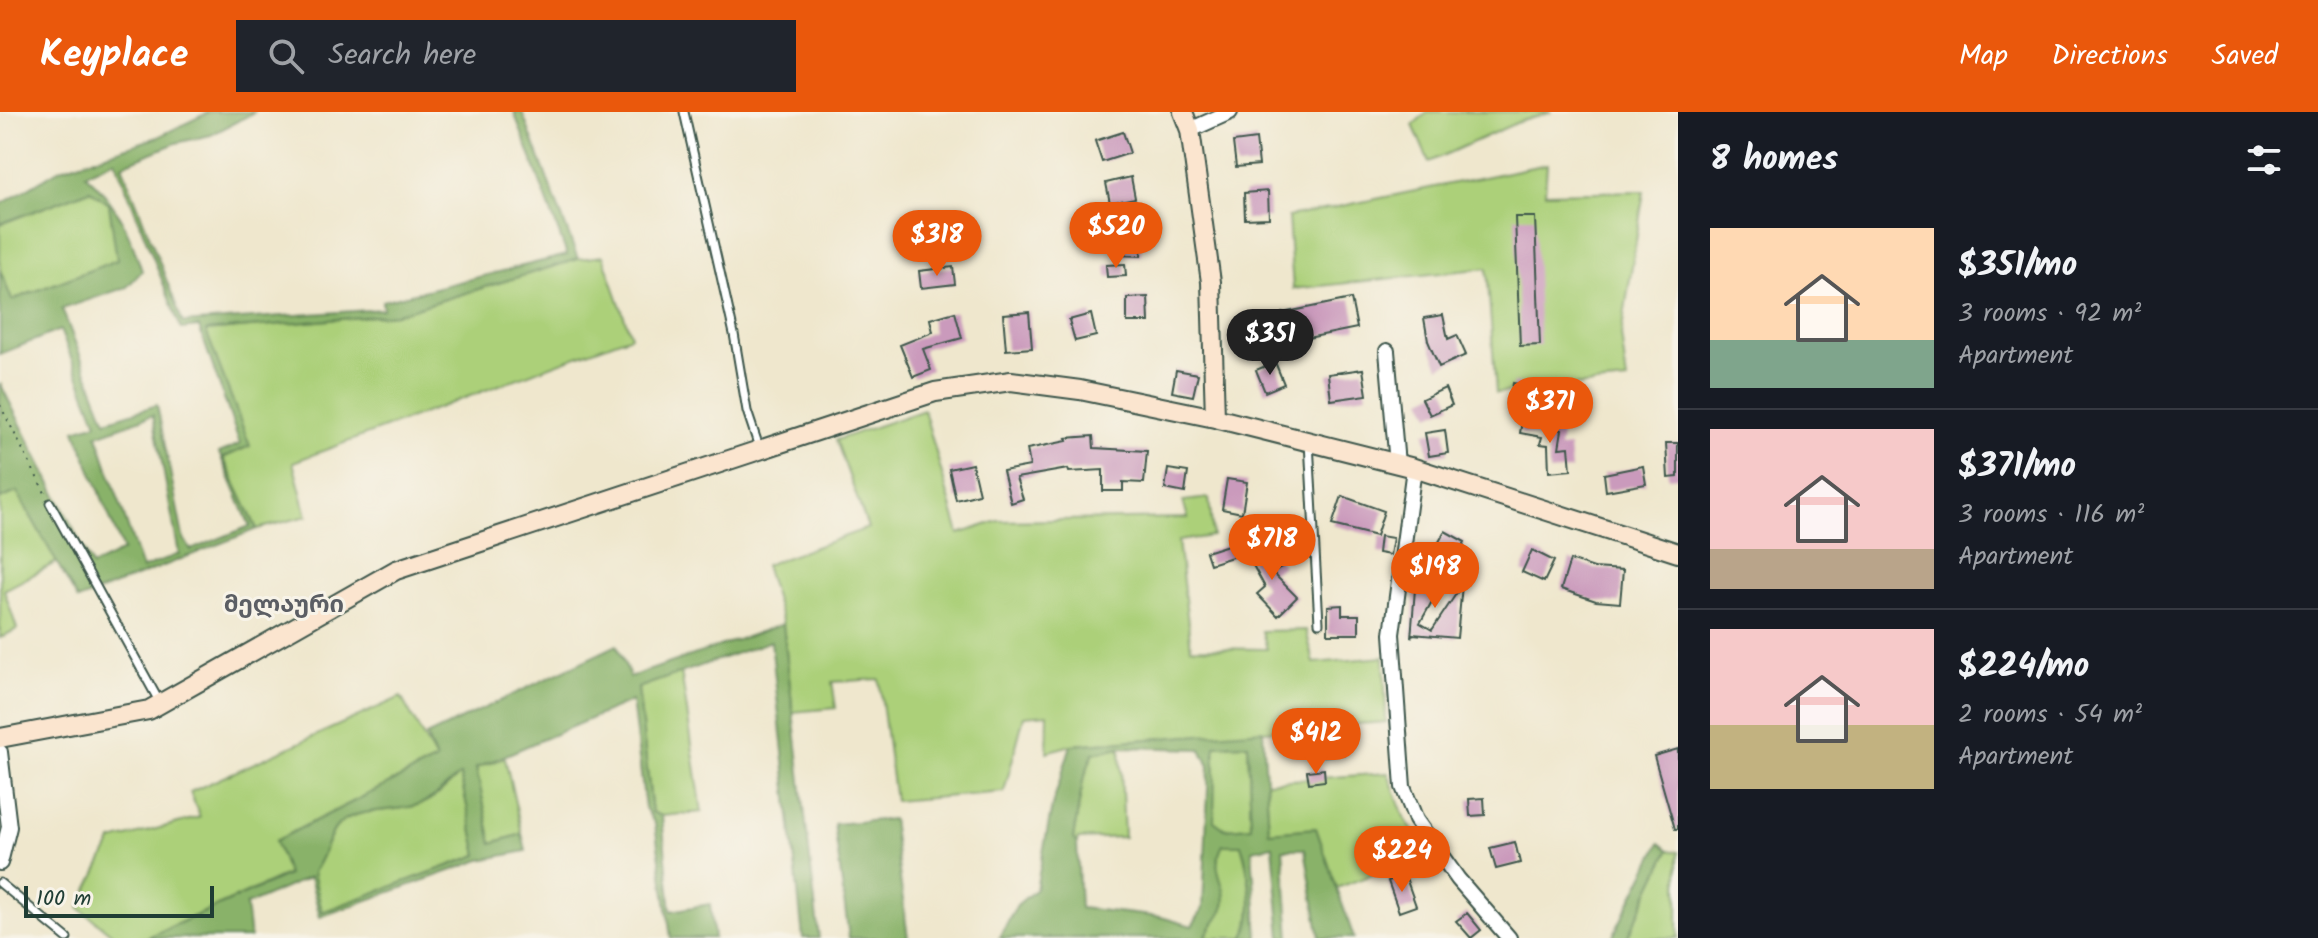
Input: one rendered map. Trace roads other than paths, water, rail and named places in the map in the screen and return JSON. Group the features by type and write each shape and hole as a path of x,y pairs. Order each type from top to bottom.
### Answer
{"street":[{"path":"1215,418 1211,282 1186,121 1230,112"},
{"path":"1387,351 1406,466 1392,634 1403,787 1416,820 1458,879 1509,938"},
{"path":"0,738 149,710 396,570 935,392 1011,381 1080,390 1215,418 1406,466 1678,553"},
{"path":"0,752 9,827 0,863"}],"lane":[{"path":"684,112 734,334 747,411 760,449"},
{"path":"1308,441 1319,623"},
{"path":"50,503 160,703"},
{"path":"0,883 67,938"}],"district":[{"name":"მელაური","path":"284,604"}]}
